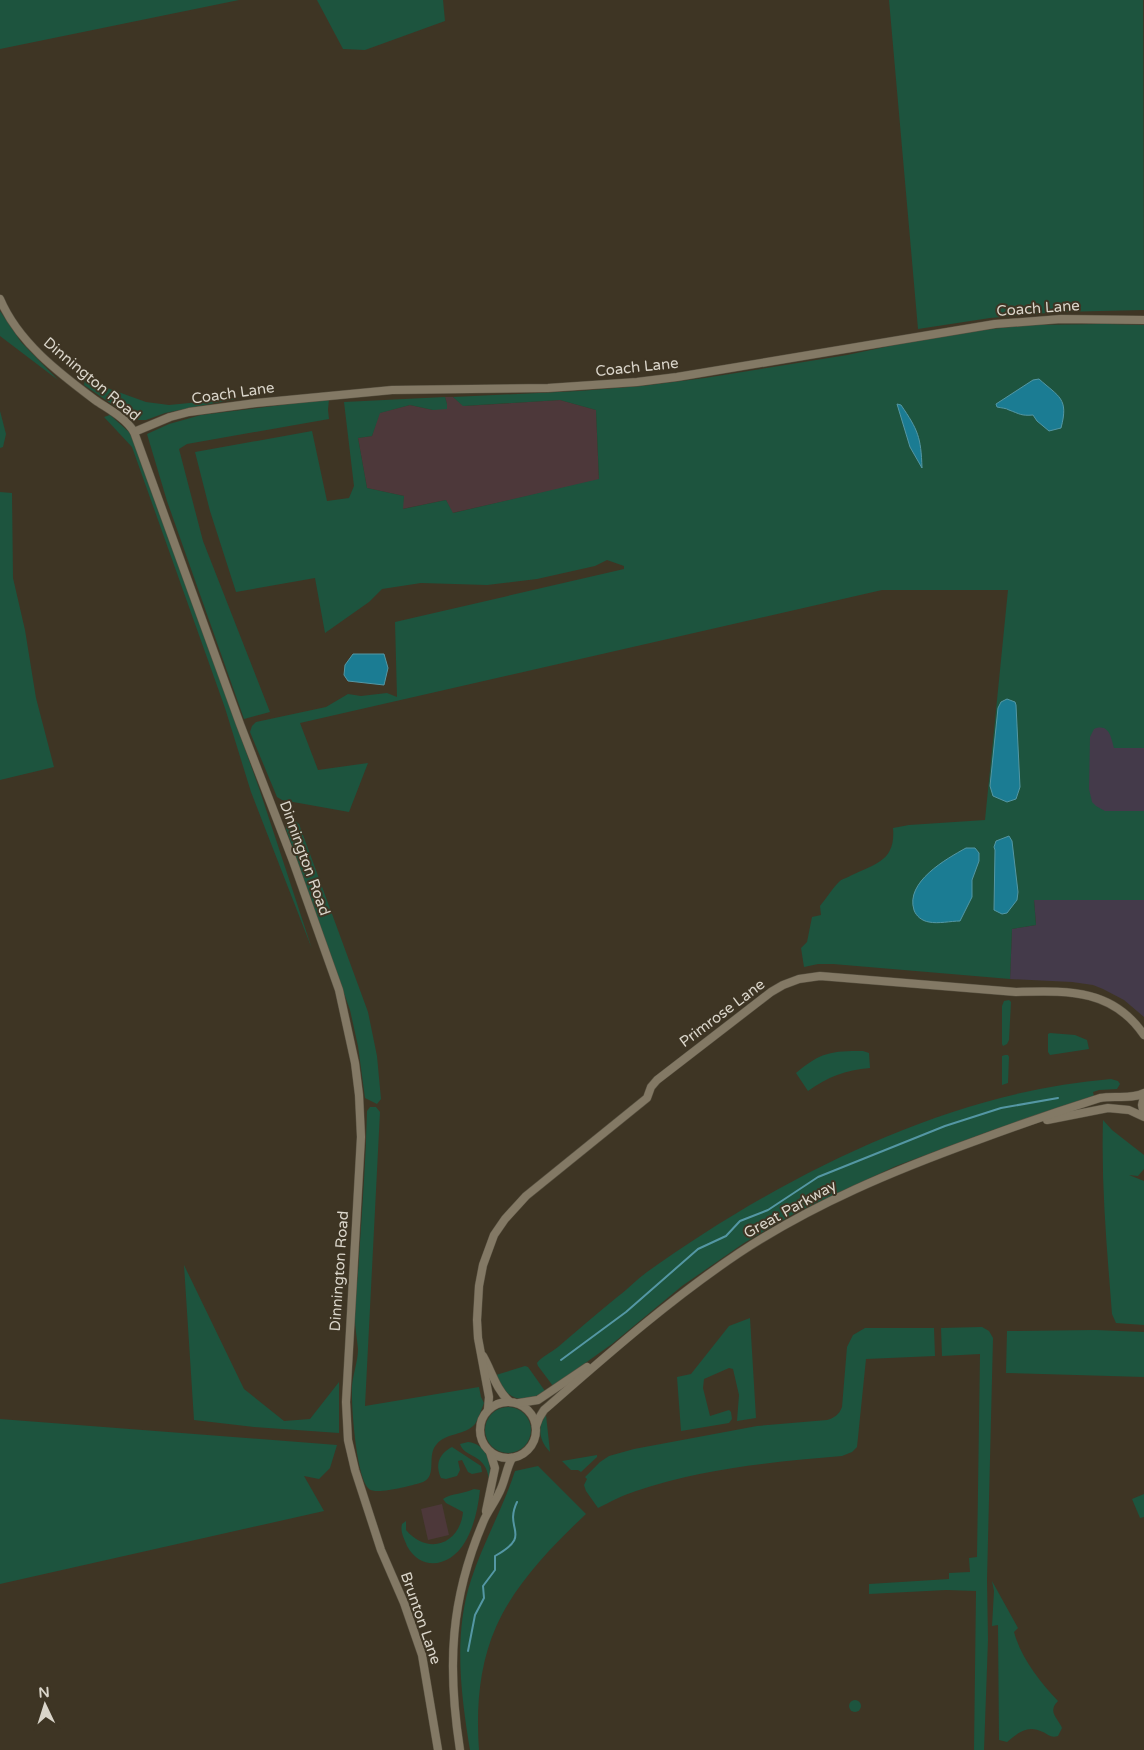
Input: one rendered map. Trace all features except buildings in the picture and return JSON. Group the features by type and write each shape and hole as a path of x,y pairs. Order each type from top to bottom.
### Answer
{"street":[{"name":"Dinnington Road","path":"0,299 14,325 32,348 73,384 121,419 134,432 339,990 349,1031 359,1095 361,1136 346,1412 351,1455 364,1499"},
{"name":"Coach Lane","path":"134,432 170,417 240,404 392,390 548,388 637,382 994,324 1061,319 1144,320"},
{"name":"Primrose Lane","path":"488,1409 489,1397 477,1329 478,1286 486,1253 504,1219 540,1184 647,1098 651,1087 658,1080 741,1014 783,985 800,979 820,976 1016,992 1081,994 1102,999 1121,1010 1136,1024 1144,1035"},
{"name":"Great Parkway","path":"512,1458 522,1454 531,1447 536,1437 536,1426 544,1410 608,1353 671,1301 739,1253 794,1219 848,1192 915,1163 1100,1098 1114,1096 1133,1097 1144,1094 1142,1105 1144,1116"},
{"name":"Great Parkway","path":"1008,1129 1102,1109 1119,1108 1144,1116"},
{"name":"Great Parkway","path":"510,1401 529,1403 538,1400 608,1353"},
{"name":"Primrose Lane","path":"482,1355 500,1392 510,1401"},
{"path":"460,1750 453,1694 452,1641 462,1582 485,1518 494,1468 492,1457 483,1442 480,1429 482,1419 488,1409 498,1403 510,1401"},
{"path":"518,1403 531,1412 536,1426"},
{"path":"485,1518 500,1493 512,1458 499,1457 489,1450"},
{"name":"Brunton Lane","path":"364,1499 380,1550 404,1603 422,1655 438,1750"}],"shaded area":[{"path":"445,397 453,397 464,406 560,400 596,410 599,480 452,513 446,500 402,509 404,496 367,488 358,438 372,436 379,413 410,405 433,410 447,404"},
{"path":"1018,695 1144,717 1144,1017 1124,1000 1093,985 1010,979 1012,929 1036,925"},
{"path":"442,1504 449,1535 428,1540 421,1509"}],"green space":[{"path":"0,0 239,0 0,49"},
{"path":"317,0 443,0 445,21 365,50 343,49"},
{"path":"889,0 1143,0 1144,310 1058,312 990,318 918,329"},
{"path":"0,311 21,342 58,380 0,336"},
{"path":"1031,325 1144,325 1144,748 1114,748 1106,729 1094,729 1090,737 1089,789 1092,802 1105,811 1144,811 1144,900 1034,900 1036,925 1012,929 1010,979 833,964 818,964 804,967 801,948 807,942 812,917 821,915 820,906 840,881 875,864 887,855 893,839 893,828 909,825 985,820 1008,590 882,590 300,723 318,770 368,763 349,812 282,800 277,797 250,732 252,726 256,722 326,707 348,694 361,696 387,693 397,697 395,622 624,569 624,566 607,560 595,566 537,579 487,585 421,583 382,589 369,602 325,633 315,578 236,592 210,511 195,452 312,431 327,501 349,498 354,486 344,402 445,397 447,409 433,410 410,405 380,413 372,436 358,438 367,488 404,496 403,509 446,500 453,513 599,479 596,410 560,400 463,406 453,397 642,386 705,378 847,355 974,331","holes":["898,405 917,433 921,448 921,466 910,447"]},
{"path":"85,380 146,402 169,405 240,398 165,413 146,420 138,420 129,416 84,385"},
{"path":"329,399 329,419 187,444 179,449 203,541 270,712 244,719 167,501 147,434 169,424 201,415"},
{"path":"0,411 6,434 3,447 0,448"},
{"path":"110,415 129,432 136,444 259,788 312,949 251,792 225,708 132,447 104,417"},
{"path":"0,492 12,493 13,578 25,630 36,698 54,767 0,780"},
{"path":"291,821 299,824 368,1012 377,1056 381,1099 377,1104 365,1098 358,1046 350,1010 286,829 287,823"},
{"path":"1009,1000 1011,1002 1009,1040 1003,1046 1002,1006 1004,1001"},
{"path":"1048,1034 1075,1035 1087,1040 1089,1049 1050,1055 1048,1052"},
{"path":"843,1051 863,1051 869,1053 870,1068 853,1070 837,1075 808,1091 796,1073 827,1054"},
{"path":"1002,1056 1009,1057 1008,1083 1002,1085"},
{"path":"1111,1079 1118,1081 1120,1084 1117,1089 1093,1092 1094,1096 1080,1102 990,1131 896,1166 797,1212 744,1243 682,1286 612,1344 553,1386 538,1366 537,1363 541,1358 558,1347 647,1272 698,1237 809,1173 867,1145 927,1121 988,1101 1049,1087"},
{"path":"370,1107 376,1107 380,1112 365,1406 479,1387 484,1403 475,1424 471,1428 445,1438 436,1445 432,1455 431,1472 426,1480 386,1491 373,1491 364,1482 355,1440 352,1395 358,1354 355,1303 359,1266 367,1111"},
{"path":"1103,1120 1112,1130 1144,1155 1144,1169 1138,1176 1129,1175 1144,1181 1144,1325 1116,1323 1112,1314 1106,1241"},
{"path":"184,1265 244,1389 284,1421 310,1419 339,1382 339,1433 254,1427 194,1420"},
{"path":"750,1318 756,1418 737,1421 739,1395 733,1369 729,1368 704,1379 703,1388 710,1416 729,1410 732,1419 729,1423 681,1431 677,1377 691,1374 729,1326"},
{"path":"982,1327 989,1331 993,1338 987,1580 988,1640 984,1750 974,1750 976,1591 946,1590 869,1594 869,1584 949,1579 949,1573 970,1572 969,1558 977,1557 980,1354 942,1356 941,1328"},
{"path":"865,1328 934,1328 935,1356 866,1359 857,1447 852,1452 842,1456 712,1471 661,1483 631,1493 598,1508 586,1491 584,1485 587,1479 585,1477 609,1456 634,1449 757,1426 827,1420 834,1417 842,1407 847,1347 853,1335"},
{"path":"1095,1330 1144,1332 1144,1377 1006,1373 1007,1331"},
{"path":"525,1366 528,1367 545,1391 529,1398 516,1398 505,1390 496,1375"},
{"path":"513,1407 525,1413 530,1421 530,1439 525,1447 517,1452 503,1453 491,1447 486,1439 485,1425 491,1413 499,1408"},
{"path":"546,1415 550,1452 540,1434 541,1424"},
{"path":"0,1419 337,1445 330,1468 319,1479 304,1476 324,1511 0,1584"},
{"path":"468,1442 480,1446 487,1455 490,1467 489,1479 483,1464 466,1452 460,1444"},
{"path":"452,1447 481,1466 482,1472 472,1474 468,1472 462,1460 458,1461 460,1470 457,1476 446,1479 441,1478 438,1468 439,1460"},
{"path":"597,1455 581,1472 571,1470 562,1461"},
{"path":"538,1466 586,1514 535,1566 513,1596 496,1627 482,1672 478,1719 479,1750 470,1750 460,1665 460,1643 465,1601 476,1566 515,1471"},
{"path":"474,1489 480,1490 475,1517 471,1530 459,1550 452,1557 436,1563 428,1563 413,1555 404,1538 402,1524 406,1521 406,1530 424,1543 442,1543 456,1532 461,1523 463,1512 446,1503 443,1499"},
{"path":"1144,1494 1144,1517 1140,1518 1132,1499"},
{"path":"992,1581 1018,1628 1014,1632 1021,1651 1038,1678 1058,1701 1053,1708 1053,1712 1062,1728 1058,1736 1027,1729 1007,1742 999,1740 998,1625 992,1626 994,1591"},
{"path":"853,1700 857,1700 861,1706 857,1712 853,1712 849,1708 849,1704"}],"water":[{"path":"1039,379 1057,395 1063,404 1061,428 1049,431 1033,415 1018,414 997,407 996,404 1033,380"},
{"path":"897,404 901,405 918,434 922,468 910,447"},
{"path":"353,654 384,654 388,668 384,685 348,681 344,675 345,665"},
{"path":"1007,699 1015,702 1016,705 1020,787 1016,799 1007,802 993,796 990,786 998,708 1001,702"},
{"path":"1009,836 1012,841 1018,892 1017,900 1007,913 1002,914 994,910 994,847 996,841"},
{"path":"966,848 975,848 979,853 979,861 972,880 972,897 960,921 933,923 922,919 914,910 913,900 921,881 938,865"}],"waterway":[{"path":"561,1360 626,1312 698,1249 726,1236 740,1221 768,1210 818,1177 945,1126 1001,1108 1058,1098"},
{"path":"468,1651 475,1615 484,1598 483,1586 495,1570 495,1556 507,1549 515,1537 513,1520 517,1502"}]}
